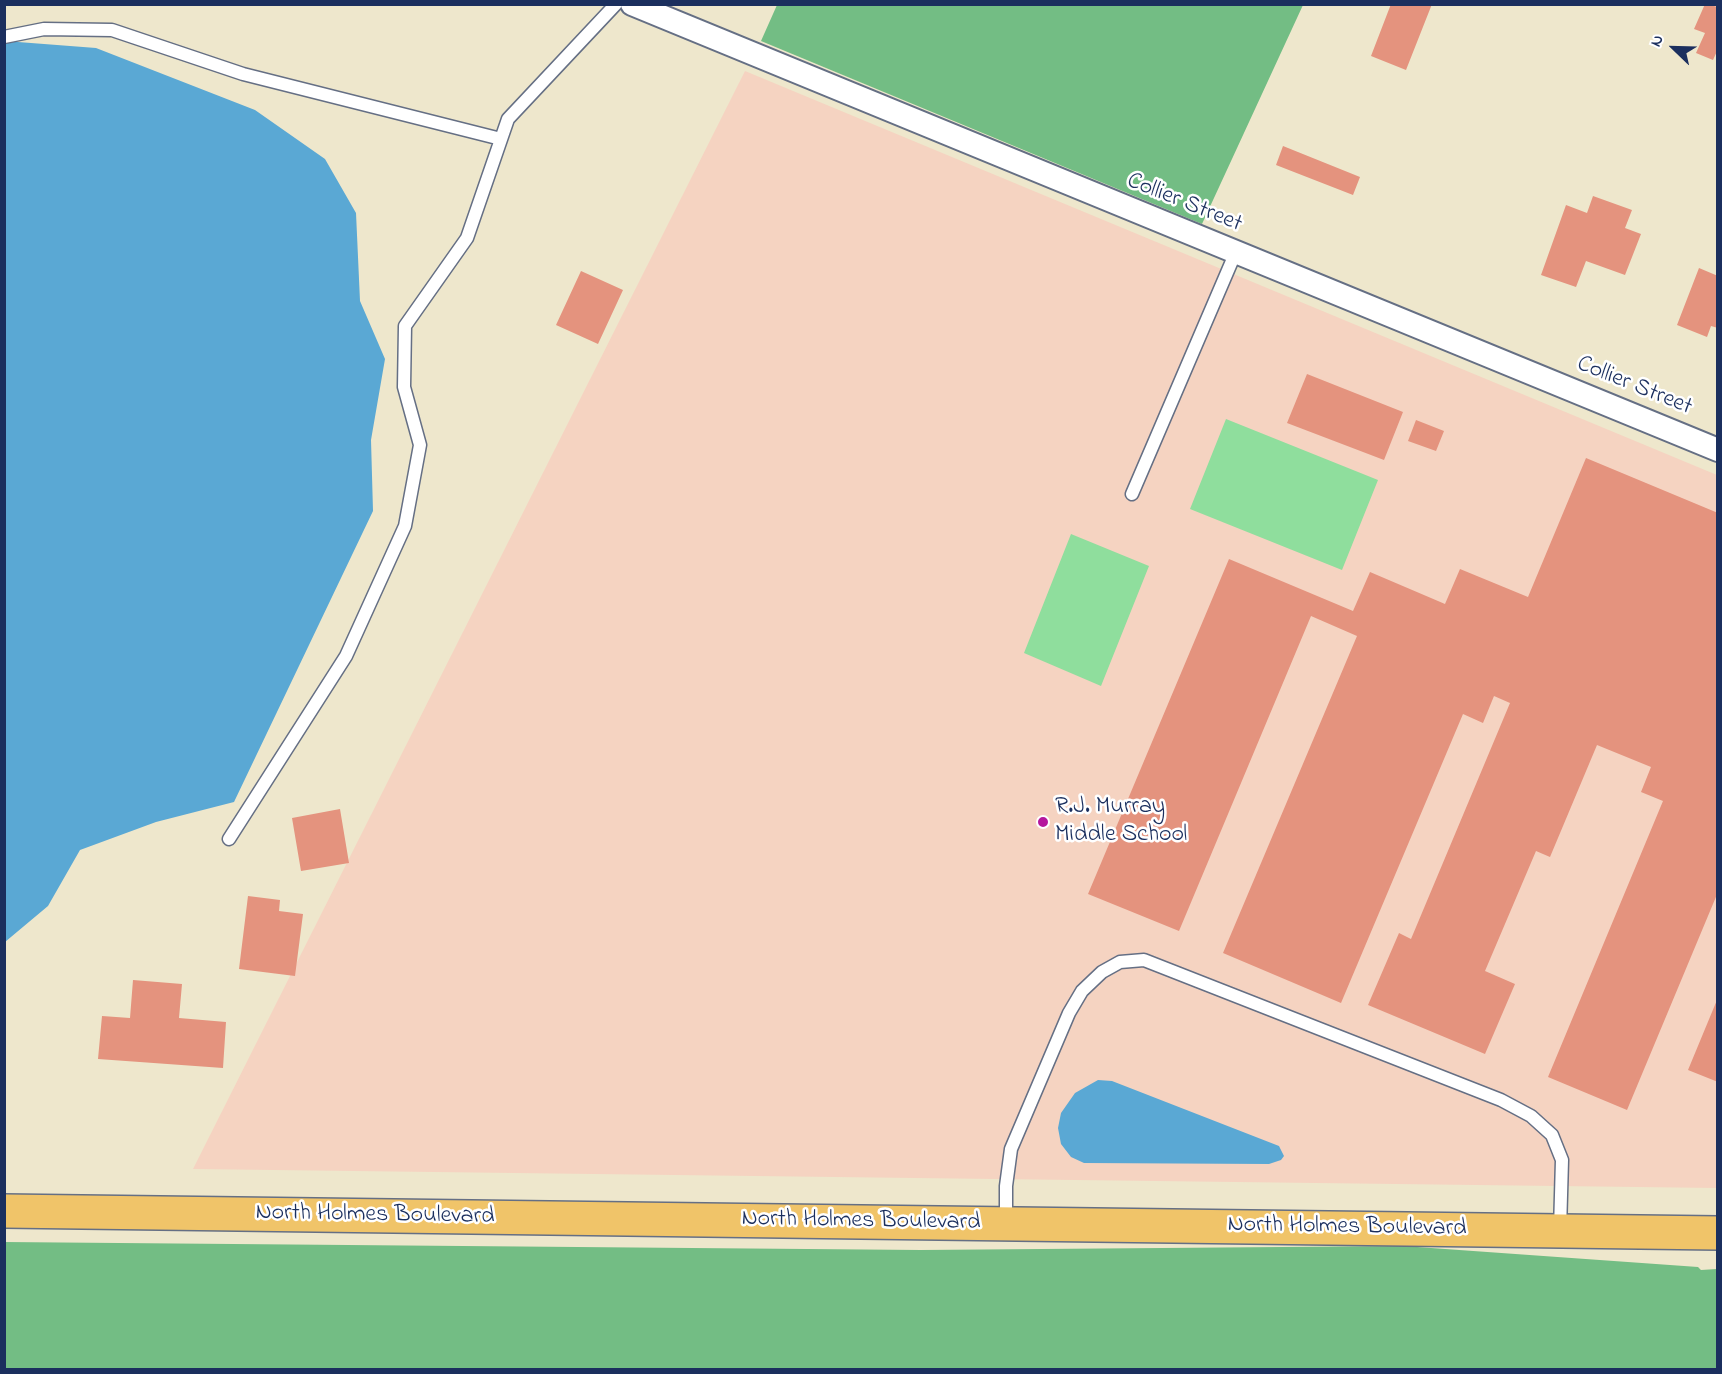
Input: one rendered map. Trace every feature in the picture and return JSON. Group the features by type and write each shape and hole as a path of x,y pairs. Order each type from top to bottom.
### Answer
{"main road":[{"name":"North Holmes Boulevard","path":"4,1211 1718,1233"}],"street":[{"name":"Collier Street","path":"632,4 1235,254 1718,450"}],"lane":[{"path":"229,839 346,656 405,526 420,445 404,387 405,326 467,238 508,119 616,4"},
{"path":"4,37 44,29 112,30 243,74 501,139"},
{"path":"1132,494 1235,254"},
{"path":"1006,1224 1006,1186 1011,1149 1069,1013 1082,992 1102,972 1120,962 1144,960 1500,1100 1531,1116 1552,1135 1562,1160 1560,1231"}],"shaded area":[{"name":"R.J. Murray Middle School","path":"745,71 1717,475 1717,1188 193,1169"}],"green space":[{"path":"777,4 1303,5 1202,224 761,41"},
{"path":"1226,419 1378,480 1342,570 1190,509"},
{"path":"1071,534 1149,566 1101,686 1024,653"},
{"path":"4,1242 921,1250 1403,1246 1698,1267 1701,1270 1717,1269 1717,1369 5,1369"}],"water":[{"path":"5,41 96,48 255,110 325,159 356,213 360,301 385,359 371,440 373,511 234,802 156,822 80,850 48,906 5,942"},
{"path":"1098,1080 1112,1081 1279,1146 1284,1156 1281,1160 1269,1164 1084,1163 1071,1157 1061,1144 1058,1128 1061,1113 1075,1093"}],"building":[{"path":"1391,4 1432,4 1406,70 1371,56"},
{"path":"1705,4 1718,7 1718,49 1713,60 1696,53 1705,33 1694,29"},
{"path":"1283,146 1360,177 1353,195 1276,165"},
{"path":"1593,196 1632,210 1625,228 1641,234 1625,275 1586,261 1576,287 1541,275 1566,205 1587,213"},
{"path":"1699,268 1718,276 1718,328 1711,326 1707,337 1677,325"},
{"path":"581,271 623,290 598,344 556,325"},
{"path":"1307,374 1403,412 1384,460 1287,423"},
{"path":"1416,420 1444,431 1436,451 1408,441"},
{"path":"1586,458 1718,513 1718,892 1627,1110 1548,1077 1663,801 1641,792 1651,767 1597,745 1550,857 1536,851 1485,971 1515,984 1485,1054 1368,1005 1399,933 1411,939 1510,703 1494,696 1483,723 1463,714 1341,1003 1223,953 1357,636 1311,616 1179,931 1088,894 1229,559 1353,611 1370,572 1445,604 1460,569 1528,597"},
{"path":"340,809 349,863 301,871 292,818"},
{"path":"248,896 280,900 279,911 303,914 295,976 239,969"},
{"path":"133,980 182,984 179,1018 226,1022 223,1068 98,1059 102,1016 130,1018"},
{"path":"1718,1000 1718,1082 1688,1070"}],"place":[{"name":"R.J. Murray Middle School","path":"1043,822"}]}
